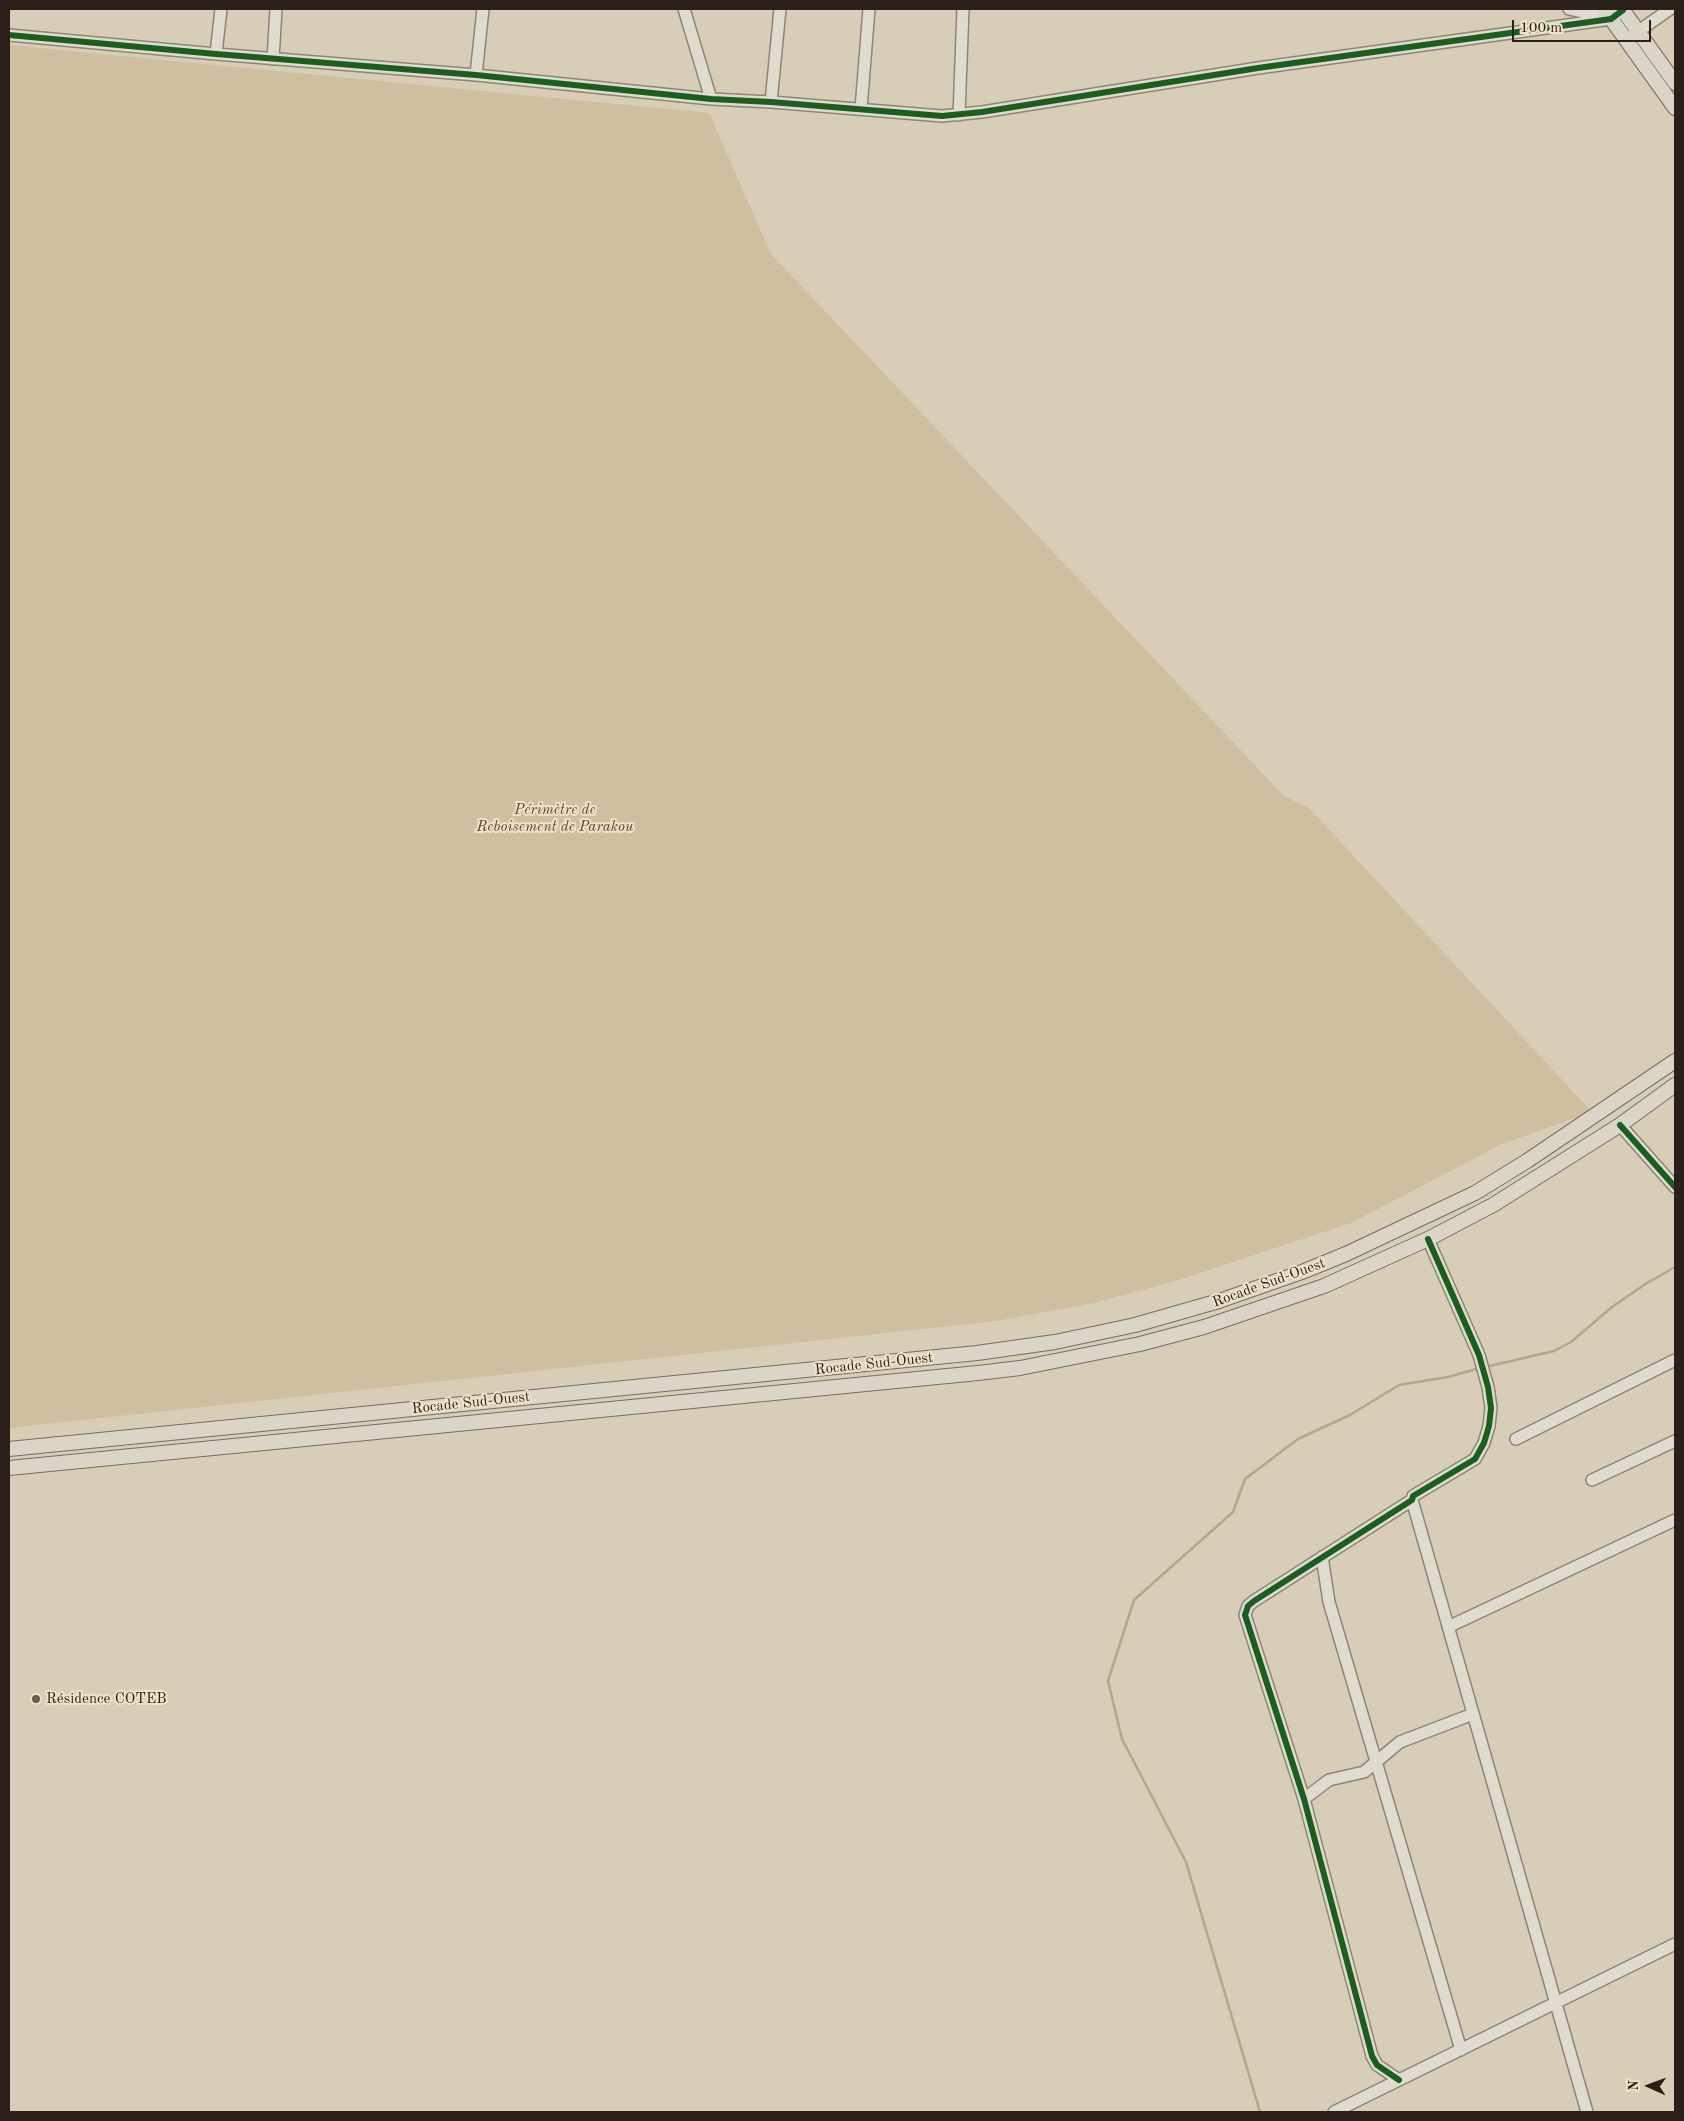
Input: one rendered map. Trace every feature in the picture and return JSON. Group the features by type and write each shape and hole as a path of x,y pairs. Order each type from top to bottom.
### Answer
{"main road":[{"path":"1623,9 1675,83"},
{"path":"1608,14 1675,108"},
{"name":"Rocade Sud-Ouest","path":"9,1449 977,1353 1055,1342 1135,1325 1219,1301 1302,1272 1346,1254 1475,1193 1527,1161 1675,1061"},
{"name":"Rocade Sud-Ouest","path":"9,1468 1020,1368 1124,1348 1204,1327 1324,1286 1428,1239 1493,1205 1620,1125 1675,1085"}],"street":[{"path":"216,54 221,9"},
{"path":"273,59 276,9"},
{"path":"476,75 483,9"},
{"path":"684,9 711,99"},
{"path":"771,102 780,9"},
{"path":"861,109 869,9"},
{"path":"959,114 963,9"},
{"path":"1569,9 1608,14"},
{"path":"9,35 476,75 711,99 942,116 1608,14 1623,9"},
{"path":"1626,40 1670,9"},
{"path":"1620,1125 1675,1187"},
{"path":"1399,2080 1377,2065 1372,2056 1304,1799 1245,1615 1248,1606 1254,1601 1412,1500 1413,1496 1475,1459 1484,1443 1489,1426 1491,1408 1488,1386 1479,1355 1428,1239"},
{"path":"1516,1439 1675,1360"},
{"path":"1592,1480 1675,1441"},
{"path":"1412,1500 1587,2112"},
{"path":"1448,1627 1675,1520"},
{"path":"1322,1557 1329,1602 1461,2050"},
{"path":"1304,1799 1329,1780 1364,1772 1400,1742 1473,1714"},
{"path":"1334,2112 1675,1944"}],"green space":[{"name":"Périmètre de Reboisement de Parakou","path":"9,45 709,113 771,254 1284,796 1309,808 1592,1112 1502,1144 1351,1223 1179,1280 1094,1303 996,1321 9,1428"}],"waterway":[{"path":"1485,1367 1554,1351 1571,1342 1612,1307 1647,1283 1675,1267"},
{"path":"1260,2112 1186,1862 1122,1739 1108,1681 1134,1600 1233,1512 1245,1479 1298,1439 1350,1415 1399,1385 1448,1377 1480,1368"}],"cycle path":[{"path":"9,35 476,75 711,99 942,116 982,112 1258,68 1611,19 1623,10"},
{"path":"1620,1125 1675,1187"},
{"path":"1399,2080 1377,2065 1372,2056 1304,1799 1245,1615 1248,1606 1254,1601 1412,1500 1413,1496 1475,1459 1484,1443 1489,1426 1491,1408 1488,1387 1479,1355 1428,1239"}],"place":[{"name":"Résidence COTEB","path":"36,1699"}]}
